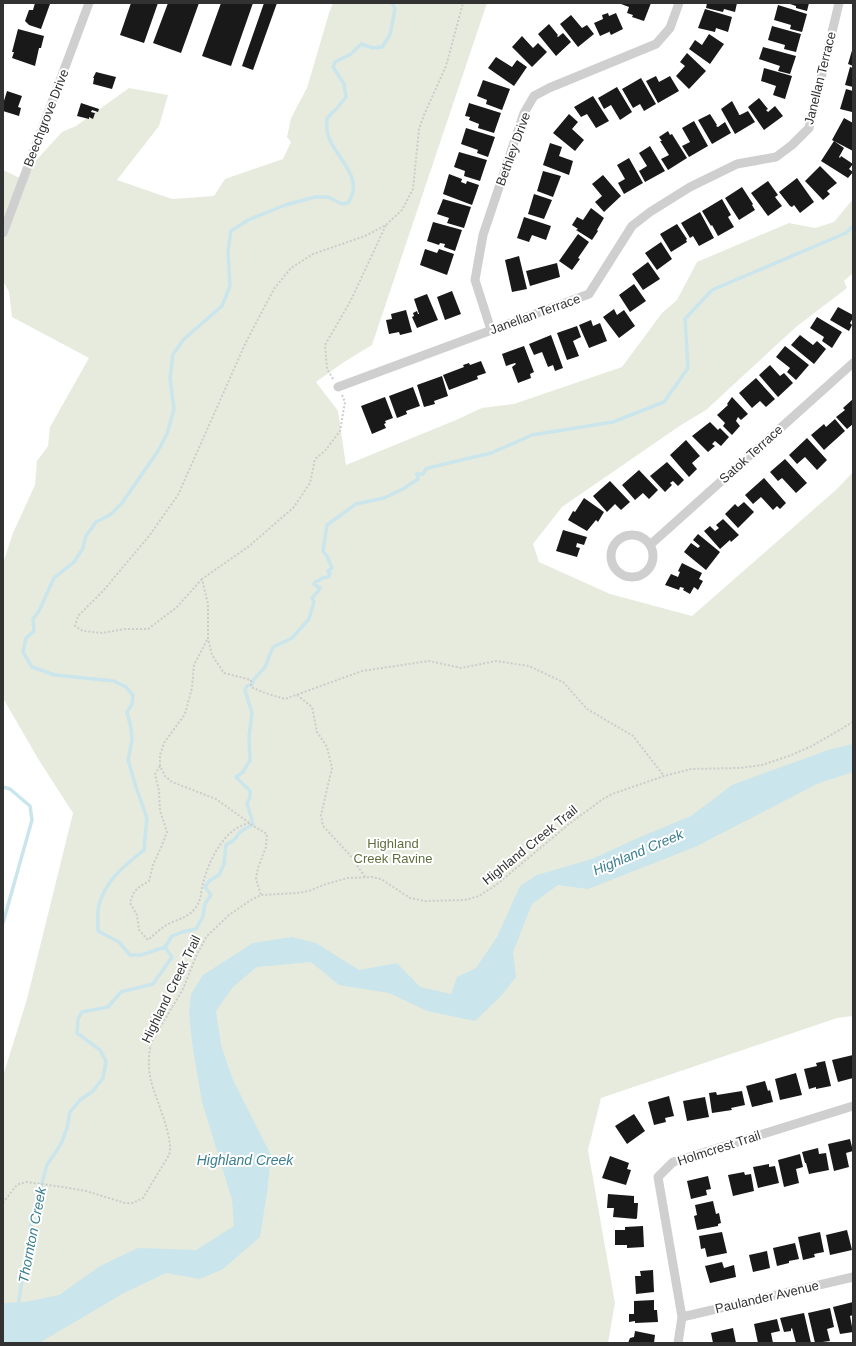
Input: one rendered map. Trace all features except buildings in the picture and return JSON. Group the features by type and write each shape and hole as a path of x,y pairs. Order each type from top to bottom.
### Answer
{"street":[{"name":"Beechgrove Drive","path":"3,233 89,3"},
{"name":"Bethley Drive","path":"491,330 475,280 483,235 524,113 534,96 549,88 656,44 670,28 679,3"},
{"name":"Janellan Terrace","path":"338,387 589,294 632,226 650,212 690,188 737,164 776,157 792,145 809,128 839,3"},
{"name":"Satok Terrace","path":"650,545 853,363"},
{"path":"627,536 640,537 650,545 653,559 646,572 640,576 626,576 615,568 611,555 616,543 621,539 627,536"},
{"name":"Holmcrest Trail","path":"678,1343 682,1318 658,1177 673,1162 853,1106"},
{"name":"Paulander Avenue","path":"682,1318 853,1277"}],"path":[{"path":"386,225 351,300 325,345 327,369 345,402 340,431 325,451 315,459 310,483 293,508 248,547 202,579 177,608 148,629 125,629 102,633 83,631 75,626 78,616 103,592 149,536 178,495 246,342 274,289 291,268 313,254 365,236 386,225 402,210 413,189 419,129 446,66 463,3"},
{"path":"202,579 208,604 208,639 212,655 224,673 251,680 251,687 265,693 285,698 362,671 429,661 462,668 496,661 529,666 563,682 587,709 632,736 664,776"},
{"path":"208,639 194,665 192,688 185,714 164,743 160,755 160,766 165,776 172,782 216,799 267,834 266,847 258,868 256,879 261,895"},
{"path":"296,695 312,707 317,732 327,747 332,768 321,815 323,826 350,855 365,877"},
{"name":"Highland Creek Trail","path":"3,1203 14,1186 21,1183 32,1182 86,1191 125,1203 133,1203 143,1198 169,1155 171,1149 151,1080 149,1061 152,1041 183,989 197,954 207,936 229,915 251,900 261,895 297,893 348,878 365,877 381,879 406,897 414,899 425,901 472,899 496,885 569,824 612,794 664,776 691,769 740,768 762,765 812,746 853,722"},
{"path":"160,766 155,774 159,792 160,811 167,832 153,865 149,881 133,893 130,903 137,915 139,930 148,940 169,924 184,918 197,907 203,882 216,851 224,839 241,824 250,822"}],"green space":[{"name":"Highland Creek Ravine","path":"333,3 487,3 372,345 344,362 316,382 338,411 346,465 482,408 514,404 622,367 662,313 677,300 697,262 789,223 815,228 834,222 853,199 853,273 844,281 847,288 796,327 706,410 681,425 562,507 533,544 539,562 610,594 692,616 837,489 853,472 853,1016 837,1018 601,1098 588,1150 615,1303 608,1343 3,1343 3,1076 27,999 73,813 37,757 3,698 3,563 13,533 35,485 37,461 48,446 50,427 89,358 12,317 9,292 3,281 3,170 20,178 62,132 76,126 129,88 168,95 159,126 117,180 172,199 214,196 225,179 283,159 291,142 287,137 291,118 307,88"}],"water":[{"name":"Highland Creek","path":"853,744 853,772 819,783 695,847 588,889 558,885 532,904 513,952 516,977 502,995 475,1021 427,1011 389,993 339,985 311,962 257,967 233,987 216,1011 221,1045 233,1080 271,1155 260,1237 223,1269 200,1279 166,1273 124,1293 39,1343 3,1343 3,1303 25,1302 59,1295 100,1266 138,1248 196,1250 234,1226 232,1200 202,1102 192,1043 189,1013 191,994 203,975 253,943 292,937 316,943 359,970 397,963 420,987 451,994 457,977 476,968 497,937 520,886 537,875 592,859 691,816 732,785 828,750"}],"waterway":[{"name":"Thornton Creek","path":"18,1306 32,1218 47,1165 61,1144 67,1128 70,1112 80,1100 93,1091 103,1078 106,1061 100,1050 77,1033 78,1019 82,1012 108,1007 121,992 153,984 172,957 165,947 141,955 130,955 119,942 98,931 98,908 106,888 117,874 144,850 147,818 128,760 132,740 127,712 132,704 133,695 126,687 114,681 55,675 32,667 23,652 26,638 34,631 33,619 39,611 54,578 74,562 83,548 86,536 96,522 110,515 122,503 158,451 167,434 174,409 170,378 173,354 184,339 222,306 230,286 228,251 231,231 248,220 285,205 315,197 328,197 342,204 348,203 353,193 353,183 346,165 334,148 327,128 327,118 346,97 344,84 333,67 335,62 351,54 361,44 373,48 382,47 390,35 395,9 392,3"},
{"path":"165,947 172,936 196,929 203,916 205,904 211,895 205,887 209,881 219,875 224,864 226,845 234,840 240,832 253,824 247,803 250,797 250,791 236,777 243,772 250,760 249,737 252,713 245,690 247,686 252,684 254,679 265,667 273,647 292,638 309,619 314,602 312,598 320,588 314,584 322,578 328,577 330,574 328,571 332,568 323,551 327,525 356,504 384,498 403,489 418,479 417,474 423,474 426,469 491,453 532,435 613,422 664,402 688,368 685,319 712,290 846,233 853,226"},
{"path":"3,787 10,789 30,806 32,820 3,923"}]}
